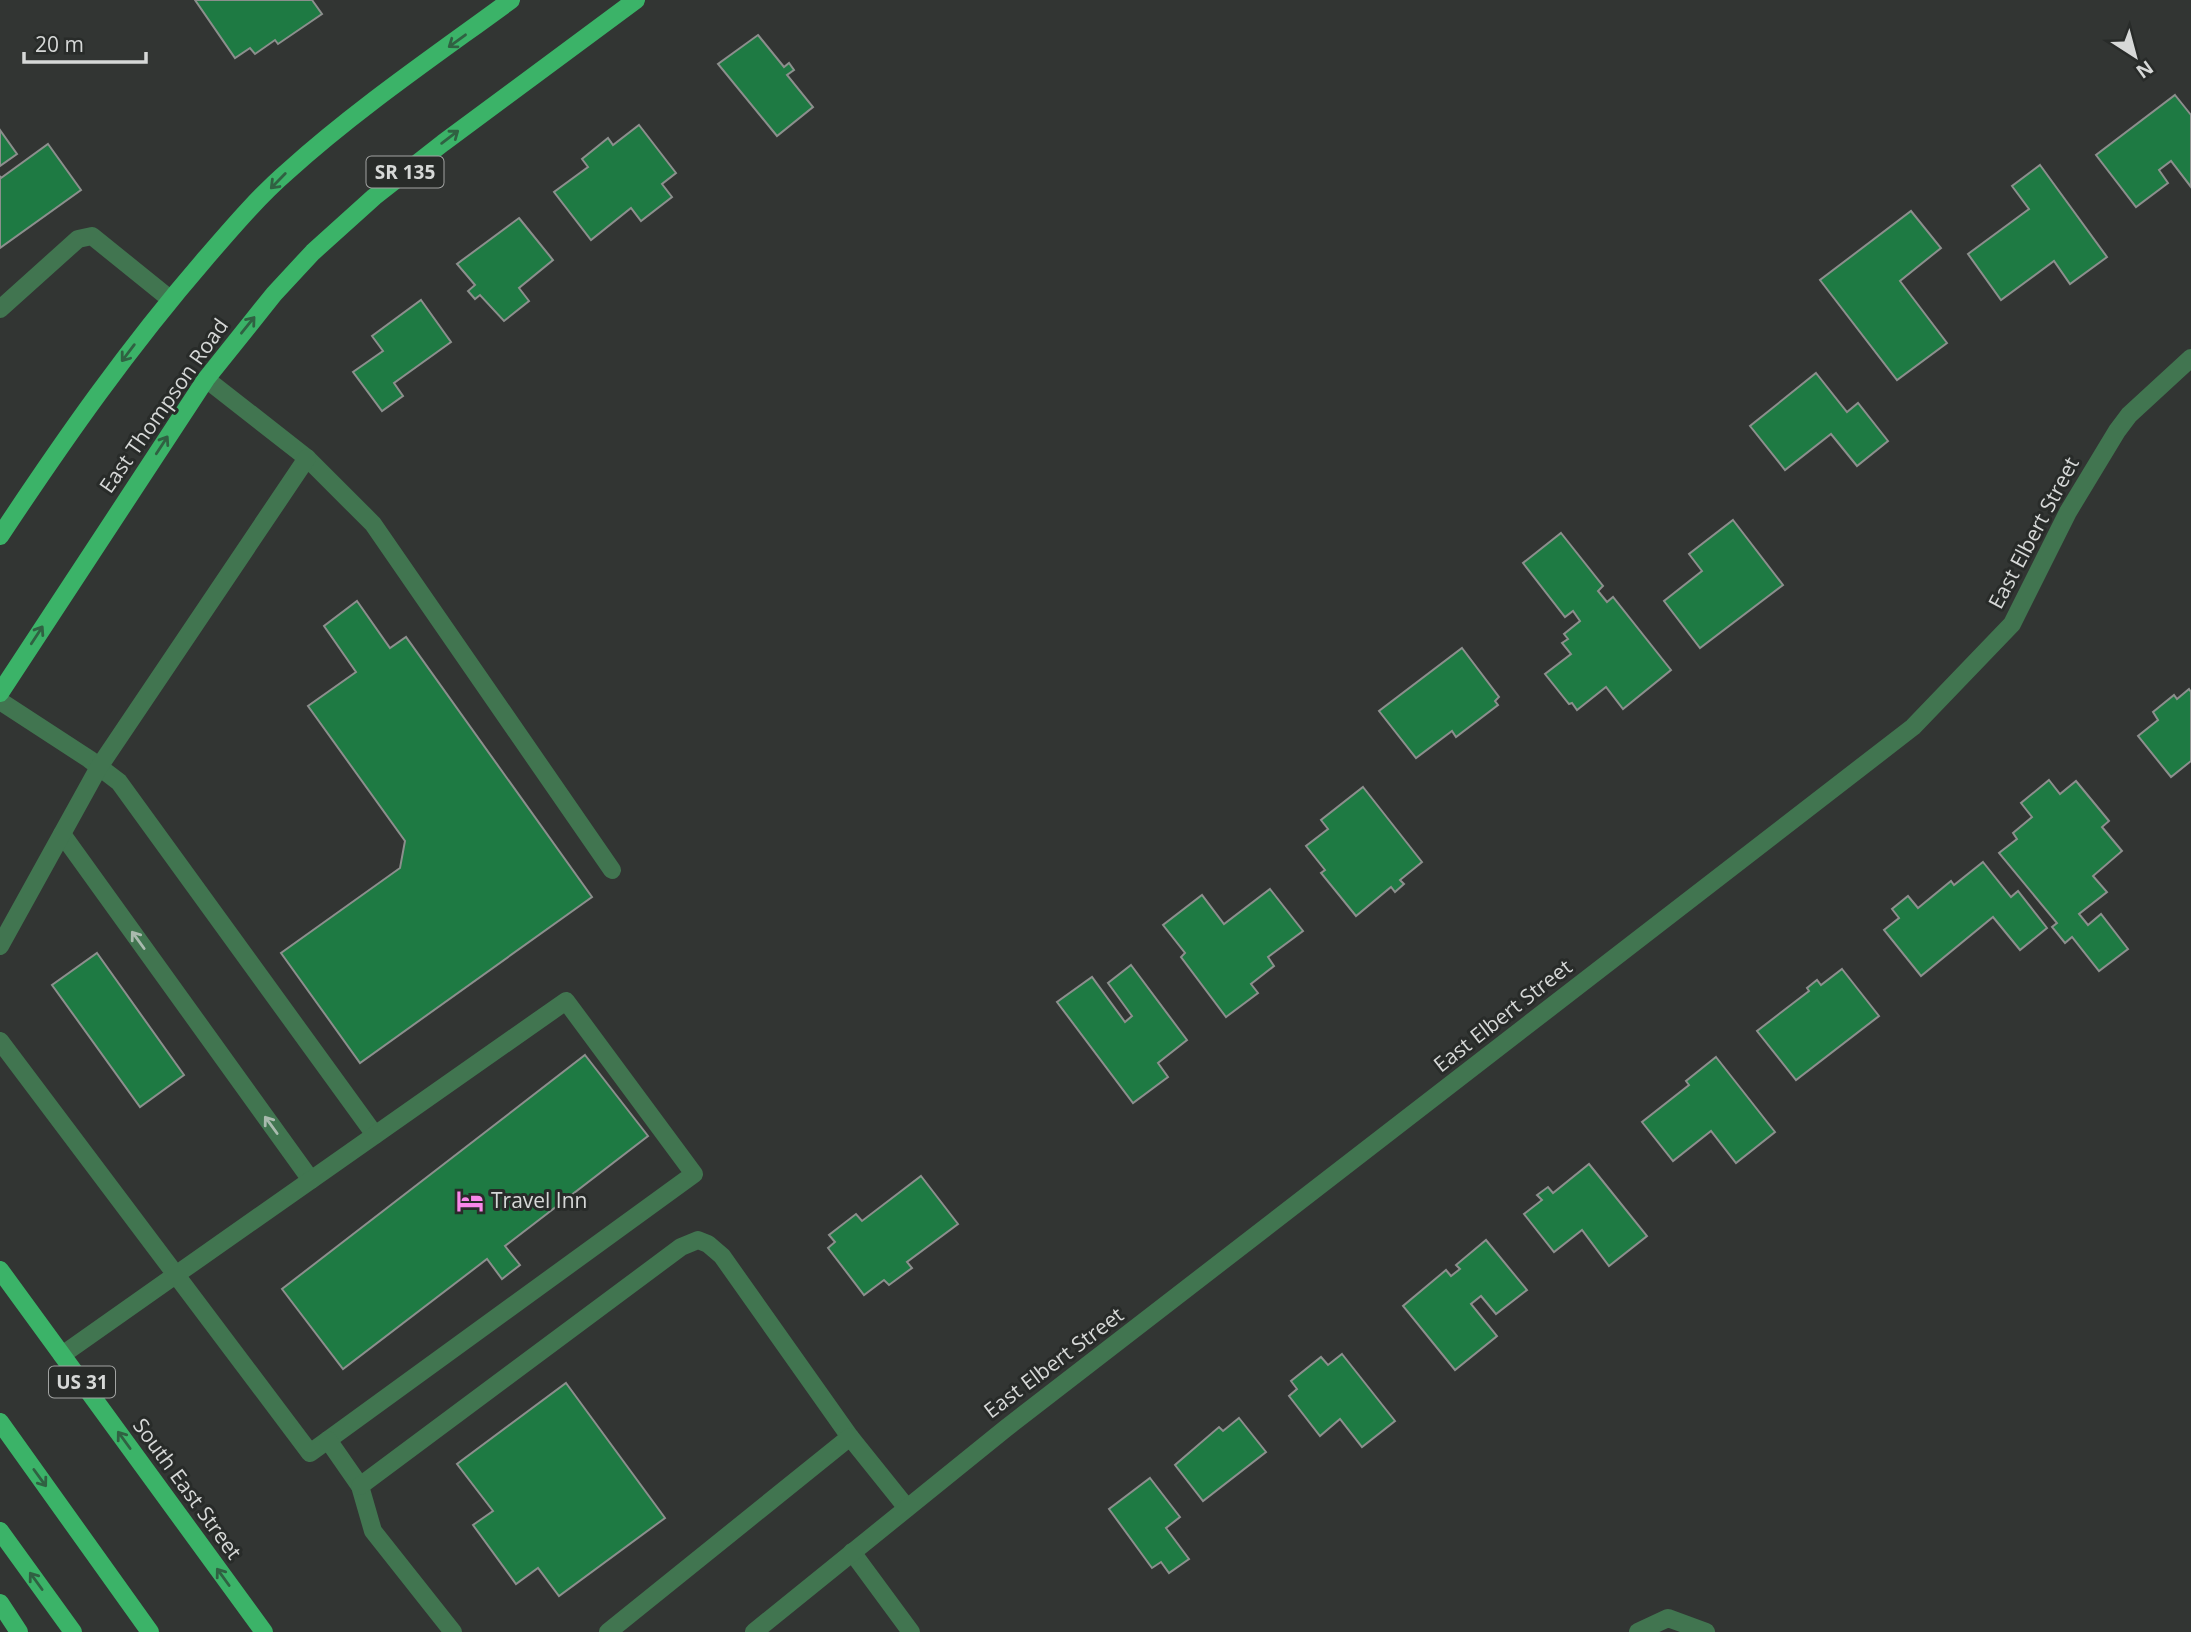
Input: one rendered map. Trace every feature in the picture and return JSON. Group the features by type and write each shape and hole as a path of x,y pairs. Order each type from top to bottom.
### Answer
{"main road":[{"path":"0,536 76,422 170,299 286,172 345,123 512,0"},
{"name":"East Thompson Road","path":"0,693 206,379 282,285 313,252 374,197 636,0"},
{"name":"South East Street","path":"0,1270 264,1632"},
{"path":"0,1422 150,1632"},
{"path":"0,1531 73,1632"},
{"path":"0,1603 19,1632"}],"street":[{"path":"0,309 78,239 92,236 170,299"},
{"name":"East Elbert Street","path":"754,1632 1004,1429 1913,727 2012,624 2068,512 2117,431 2129,415 2191,358"},
{"path":"206,379 307,458 373,524 612,870"},
{"path":"0,946 99,767 307,458"},
{"path":"0,701 119,782 375,1135"},
{"path":"62,834 310,1180"},
{"path":"0,1041 177,1274 310,1453 694,1174 566,1001 310,1180 177,1274 62,1355"},
{"path":"360,1486 681,1247 698,1240 708,1244 722,1256 850,1437 907,1508"},
{"path":"608,1632 850,1437"},
{"path":"328,1440 360,1486 373,1531 453,1632"},
{"path":"852,1552 910,1632"},
{"path":"1637,1632 1668,1618 1706,1632"}],"building":[{"path":"195,0 312,0 322,14 278,44 275,40 255,54 250,48 235,58"},
{"path":"758,35 784,67 789,63 794,70 787,75 813,107 777,136 718,64"},
{"path":"2175,95 2191,115 2191,187 2171,161 2159,170 2168,183 2136,207 2096,155"},
{"path":"639,125 676,173 662,184 672,197 641,221 631,208 591,240 554,192 588,167 582,159 608,138 613,145"},
{"path":"0,130 17,154 0,166"},
{"path":"48,144 81,190 0,248 0,176 1,178"},
{"path":"2040,165 2107,257 2070,284 2054,261 2001,300 1968,254 2029,209 2012,186"},
{"path":"1911,211 1941,248 1900,281 1947,343 1897,380 1820,280"},
{"path":"519,218 553,260 519,288 529,301 504,321 480,295 475,299 468,291 475,285 457,264"},
{"path":"421,300 451,342 394,383 403,396 382,411 353,372 383,351 372,336"},
{"path":"1816,373 1847,412 1858,403 1888,441 1857,466 1831,434 1785,470 1750,426"},
{"path":"1733,520 1783,585 1700,648 1664,601 1702,571 1689,554"},
{"path":"1561,533 1603,586 1598,591 1607,602 1613,597 1671,670 1623,709 1606,687 1577,710 1545,674 1571,654 1562,643 1568,639 1564,634 1580,621 1573,611 1565,617 1523,563"},
{"path":"357,601 390,648 406,637 592,897 360,1063 281,953 400,868 405,841 308,706 356,672 324,626"},
{"path":"1462,648 1499,697 1495,701 1498,705 1456,737 1452,731 1416,758 1379,711"},
{"path":"2189,689 2191,761 2171,777 2138,736 2158,720 2153,712 2174,695 2177,699"},
{"path":"2049,780 2060,794 2076,781 2109,821 2102,827 2122,851 2093,876 2107,892 2079,914 2088,925 2101,914 2128,949 2099,971 2072,937 2065,943 2052,927 2057,923 1999,853 2017,839 2013,833 2032,817 2021,803"},
{"path":"1363,787 1422,862 1400,880 1404,884 1395,892 1391,887 1356,916 1321,873 1325,870 1306,846 1328,829 1321,820"},
{"path":"1983,862 2011,897 2018,891 2047,928 2020,950 1993,917 1921,976 1884,930 1899,918 1892,909 1908,896 1918,908 1951,881 1954,885"},
{"path":"1270,889 1303,931 1268,957 1274,966 1251,984 1258,993 1226,1017 1181,957 1185,953 1163,925 1202,895 1224,924"},
{"path":"97,953 184,1075 140,1107 52,985"},
{"path":"1131,965 1187,1040 1158,1063 1168,1077 1133,1103 1057,1002 1092,977 1125,1022 1132,1016 1108,983"},
{"path":"1842,969 1879,1016 1796,1080 1757,1031 1809,991 1807,988 1817,980 1821,985"},
{"path":"585,1055 648,1136 505,1246 520,1265 502,1279 487,1259 343,1369 282,1289"},
{"path":"1716,1057 1775,1132 1736,1163 1711,1131 1673,1161 1642,1122 1689,1085 1686,1081"},
{"path":"1589,1164 1647,1236 1609,1266 1582,1230 1554,1252 1524,1214 1542,1200 1537,1195 1548,1187 1553,1193"},
{"path":"921,1176 958,1224 907,1262 912,1268 889,1285 884,1280 864,1295 828,1248 835,1242 829,1235 856,1214 862,1221"},
{"path":"1486,1240 1527,1290 1496,1314 1481,1296 1471,1304 1497,1336 1455,1370 1403,1306 1446,1270 1451,1276 1460,1269 1456,1265"},
{"path":"1342,1354 1395,1421 1362,1447 1340,1419 1320,1436 1289,1396 1297,1389 1291,1381 1321,1357 1328,1365"},
{"path":"566,1383 665,1518 559,1596 538,1568 516,1584 473,1525 493,1511 457,1464"},
{"path":"1239,1418 1266,1452 1203,1501 1175,1465 1219,1427 1223,1431"},
{"path":"1150,1478 1180,1517 1166,1528 1189,1559 1169,1573 1161,1562 1152,1568 1109,1509"}],"place":[{"name":"Travel Inn","path":"470,1201"}]}
